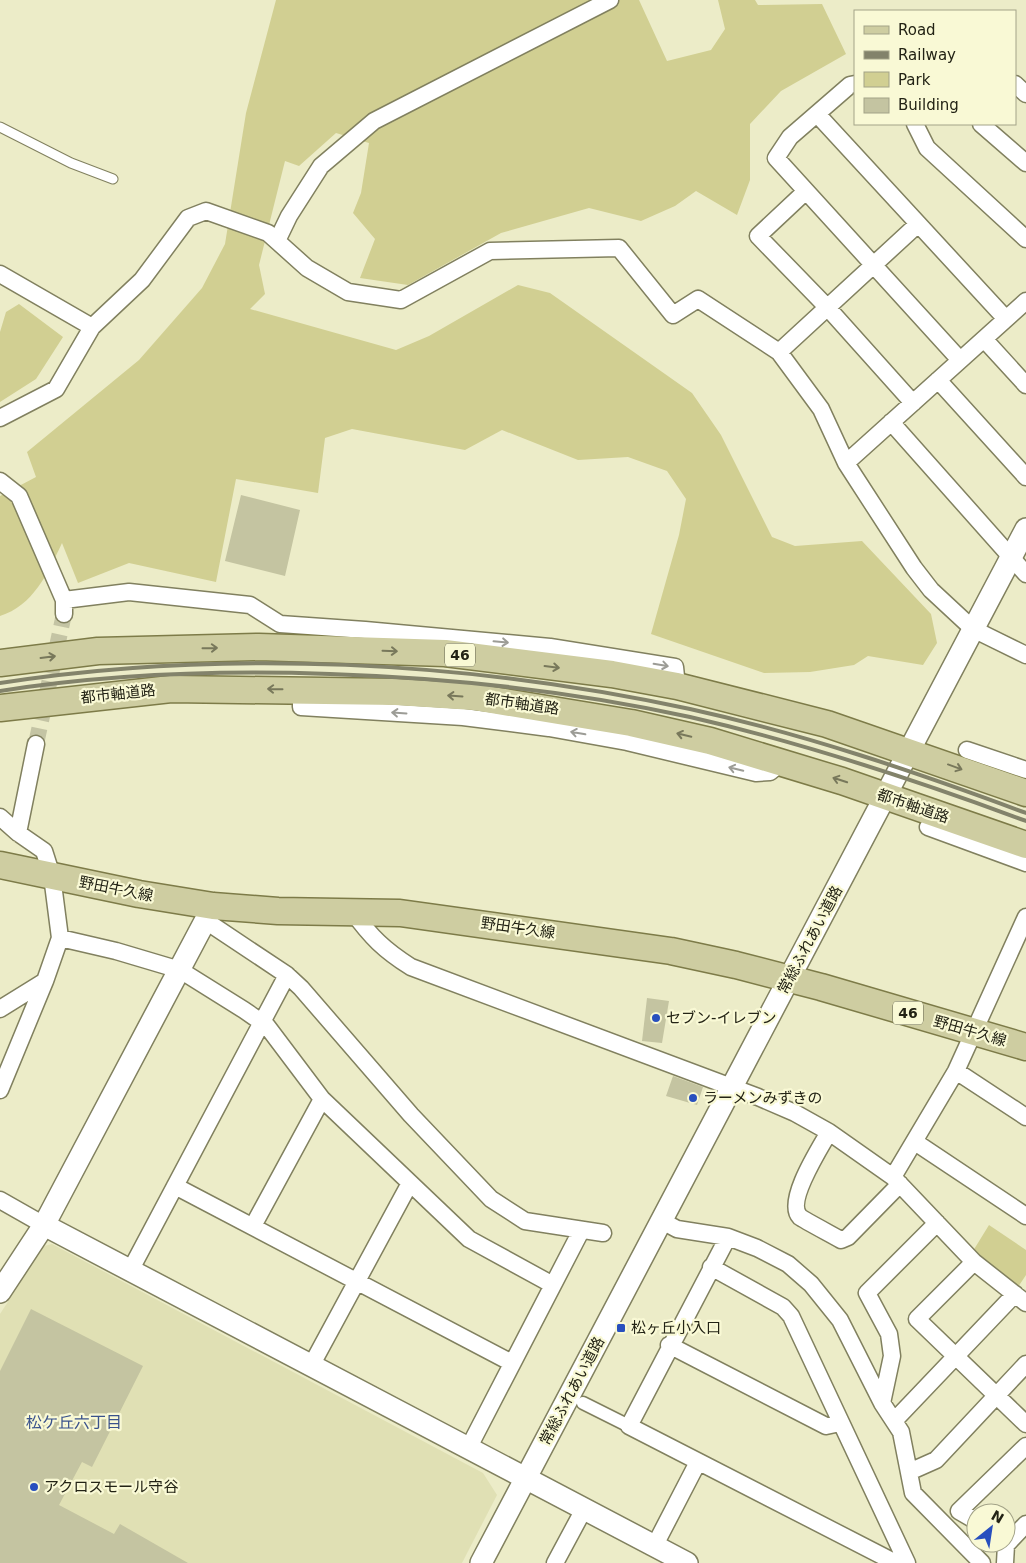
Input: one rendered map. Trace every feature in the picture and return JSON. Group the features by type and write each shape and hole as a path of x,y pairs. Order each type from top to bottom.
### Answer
{"main road":[{"name":"46","path":"0,663 98,650 259,647 364,640 445,653 612,674 677,686 827,724 909,751 1023,780"},
{"name":"都市軸道路","path":"0,708 171,689 301,690 445,695 547,708 710,741 886,796 1020,852"},
{"name":"野田牛久線","path":"0,865 139,894 210,913 278,911 400,913 671,951 790,979 1026,1047"}],"street":[{"path":"277,241 289,216 321,166 374,120 610,0"},
{"path":"854,84 850,85 790,137 776,158 960,360"},
{"path":"1016,85 1026,94"},
{"path":"817,114 1006,319"},
{"path":"916,125 927,148 1023,231"},
{"path":"982,125 1026,163"},
{"path":"806,191 758,236 827,307 913,402"},
{"path":"0,418 56,389 92,327 142,280 188,218 206,211 268,233 307,268 348,292 401,300 490,251 619,248 673,315 698,299 779,352 821,409 846,463 914,568 931,590 974,630 1026,655"},
{"path":"779,352 918,224"},
{"path":"0,274 92,327"},
{"path":"846,463 1026,301"},
{"path":"984,339 1026,385"},
{"path":"938,380 1026,477"},
{"path":"891,422 1026,574"},
{"path":"0,481 19,496 64,607 129,592 250,605 280,624 364,640"},
{"name":"常総ふれあい道路","path":"481,1563 1026,529"},
{"path":"18,833 36,744"},
{"path":"967,750 1023,780"},
{"path":"0,817 18,833 44,851 52,876 60,938 45,981 0,1090"},
{"path":"928,827 1020,852"},
{"path":"352,911 371,938 386,952 411,967 795,1113 829,1132 896,1181 974,1262 1021,1299 957,1357 894,1421"},
{"path":"0,1292 44,1225 210,913 301,988 411,1115 491,1199 525,1221 603,1233"},
{"path":"829,1132 801,1186 796,1208 800,1216 841,1240 848,1237 896,1181 915,1142 956,1071 1026,917"},
{"path":"60,938 116,951 180,970 262,1022 322,1099 468,1239 553,1284"},
{"path":"130,1271 287,975"},
{"path":"0,1009 45,981"},
{"path":"956,1071 1026,1117"},
{"path":"253,1226 322,1099"},
{"path":"915,1142 1026,1216"},
{"path":"311,1366 410,1183"},
{"path":"175,1186 357,1280 512,1364"},
{"path":"0,1200 130,1271 687,1563"},
{"path":"662,1221 677,1230 728,1237 757,1248 788,1264 810,1284 840,1320 882,1403 900,1432 913,1493 982,1563"},
{"path":"882,1403 892,1356 889,1334 867,1293 937,1223"},
{"path":"468,1449 581,1231"},
{"path":"629,1426 669,1345 728,1237"},
{"path":"974,1262 917,1319 1026,1424"},
{"path":"711,1267 782,1307 791,1316 907,1563"},
{"path":"669,1345 826,1426 840,1422"},
{"path":"909,1472 936,1460 1026,1364"},
{"path":"583,1403 896,1563"},
{"path":"967,1503 1026,1446"},
{"path":"654,1546 698,1462"},
{"path":"966,1504 959,1511 966,1515"},
{"path":"555,1563 584,1509"},
{"path":"1016,1533 1026,1524"}],"lane":[{"path":"0,127 71,163 113,179"}],"shaded area":[{"path":"52,1244 483,1473 497,1495 462,1563 0,1563 0,1314 44,1246"}],"green space":[{"path":"276,0 639,0 667,61 711,50 725,29 718,0 755,0 758,5 822,4 846,54 781,91 750,124 750,180 737,215 696,191 675,206 641,221 589,208 501,233 408,285 360,278 375,239 353,213 361,193 369,143 336,133 299,166 285,161 259,265 265,294 250,309 396,350 429,336 518,285 550,293 692,393 721,435 772,537 795,546 862,541 931,614 937,643 923,665 868,656 854,665 810,672 764,673 651,634 679,535 686,499 667,471 628,457 578,460 502,430 465,450 352,429 325,438 318,493 236,479 216,582 129,563 78,583 62,543 38,587 22,605 0,616 0,496 36,477 27,452 139,360 202,288 225,244 246,113"},
{"path":"19,304 63,337 36,379 0,402 0,332 6,312"},
{"path":"989,1225 1026,1250 1026,1275 1018,1287 973,1251"}],"building":[{"path":"241,495 300,510 285,576 225,561"},
{"name":"セブン-イレブン","path":"647,998 669,1001 662,1043 642,1041"},
{"path":"673,1076 703,1087 697,1105 666,1096"},
{"path":"31,1309 143,1366 92,1467 82,1462 59,1505 114,1534 120,1524 188,1563 0,1563 0,1371"}],"tunnel":[{"path":"36,744 64,614"}],"railway":[{"path":"0,683 85,672 171,666 258,663 346,665 433,670 520,680 606,693 690,709 775,730 860,755 1026,813"},
{"path":"0,691 123,677 206,673 375,676 511,687 646,708 733,727 860,763 1026,821"}],"place":[{"name":"セブン-イレブン","path":"656,1018"},
{"name":"ラーメンみずきの","path":"693,1098"},
{"name":"松ヶ丘小入口","path":"621,1328"},
{"name":"アクロスモール守谷","path":"34,1487"}],"district":[{"name":"松ケ丘六丁目","path":"74,1422"}]}
